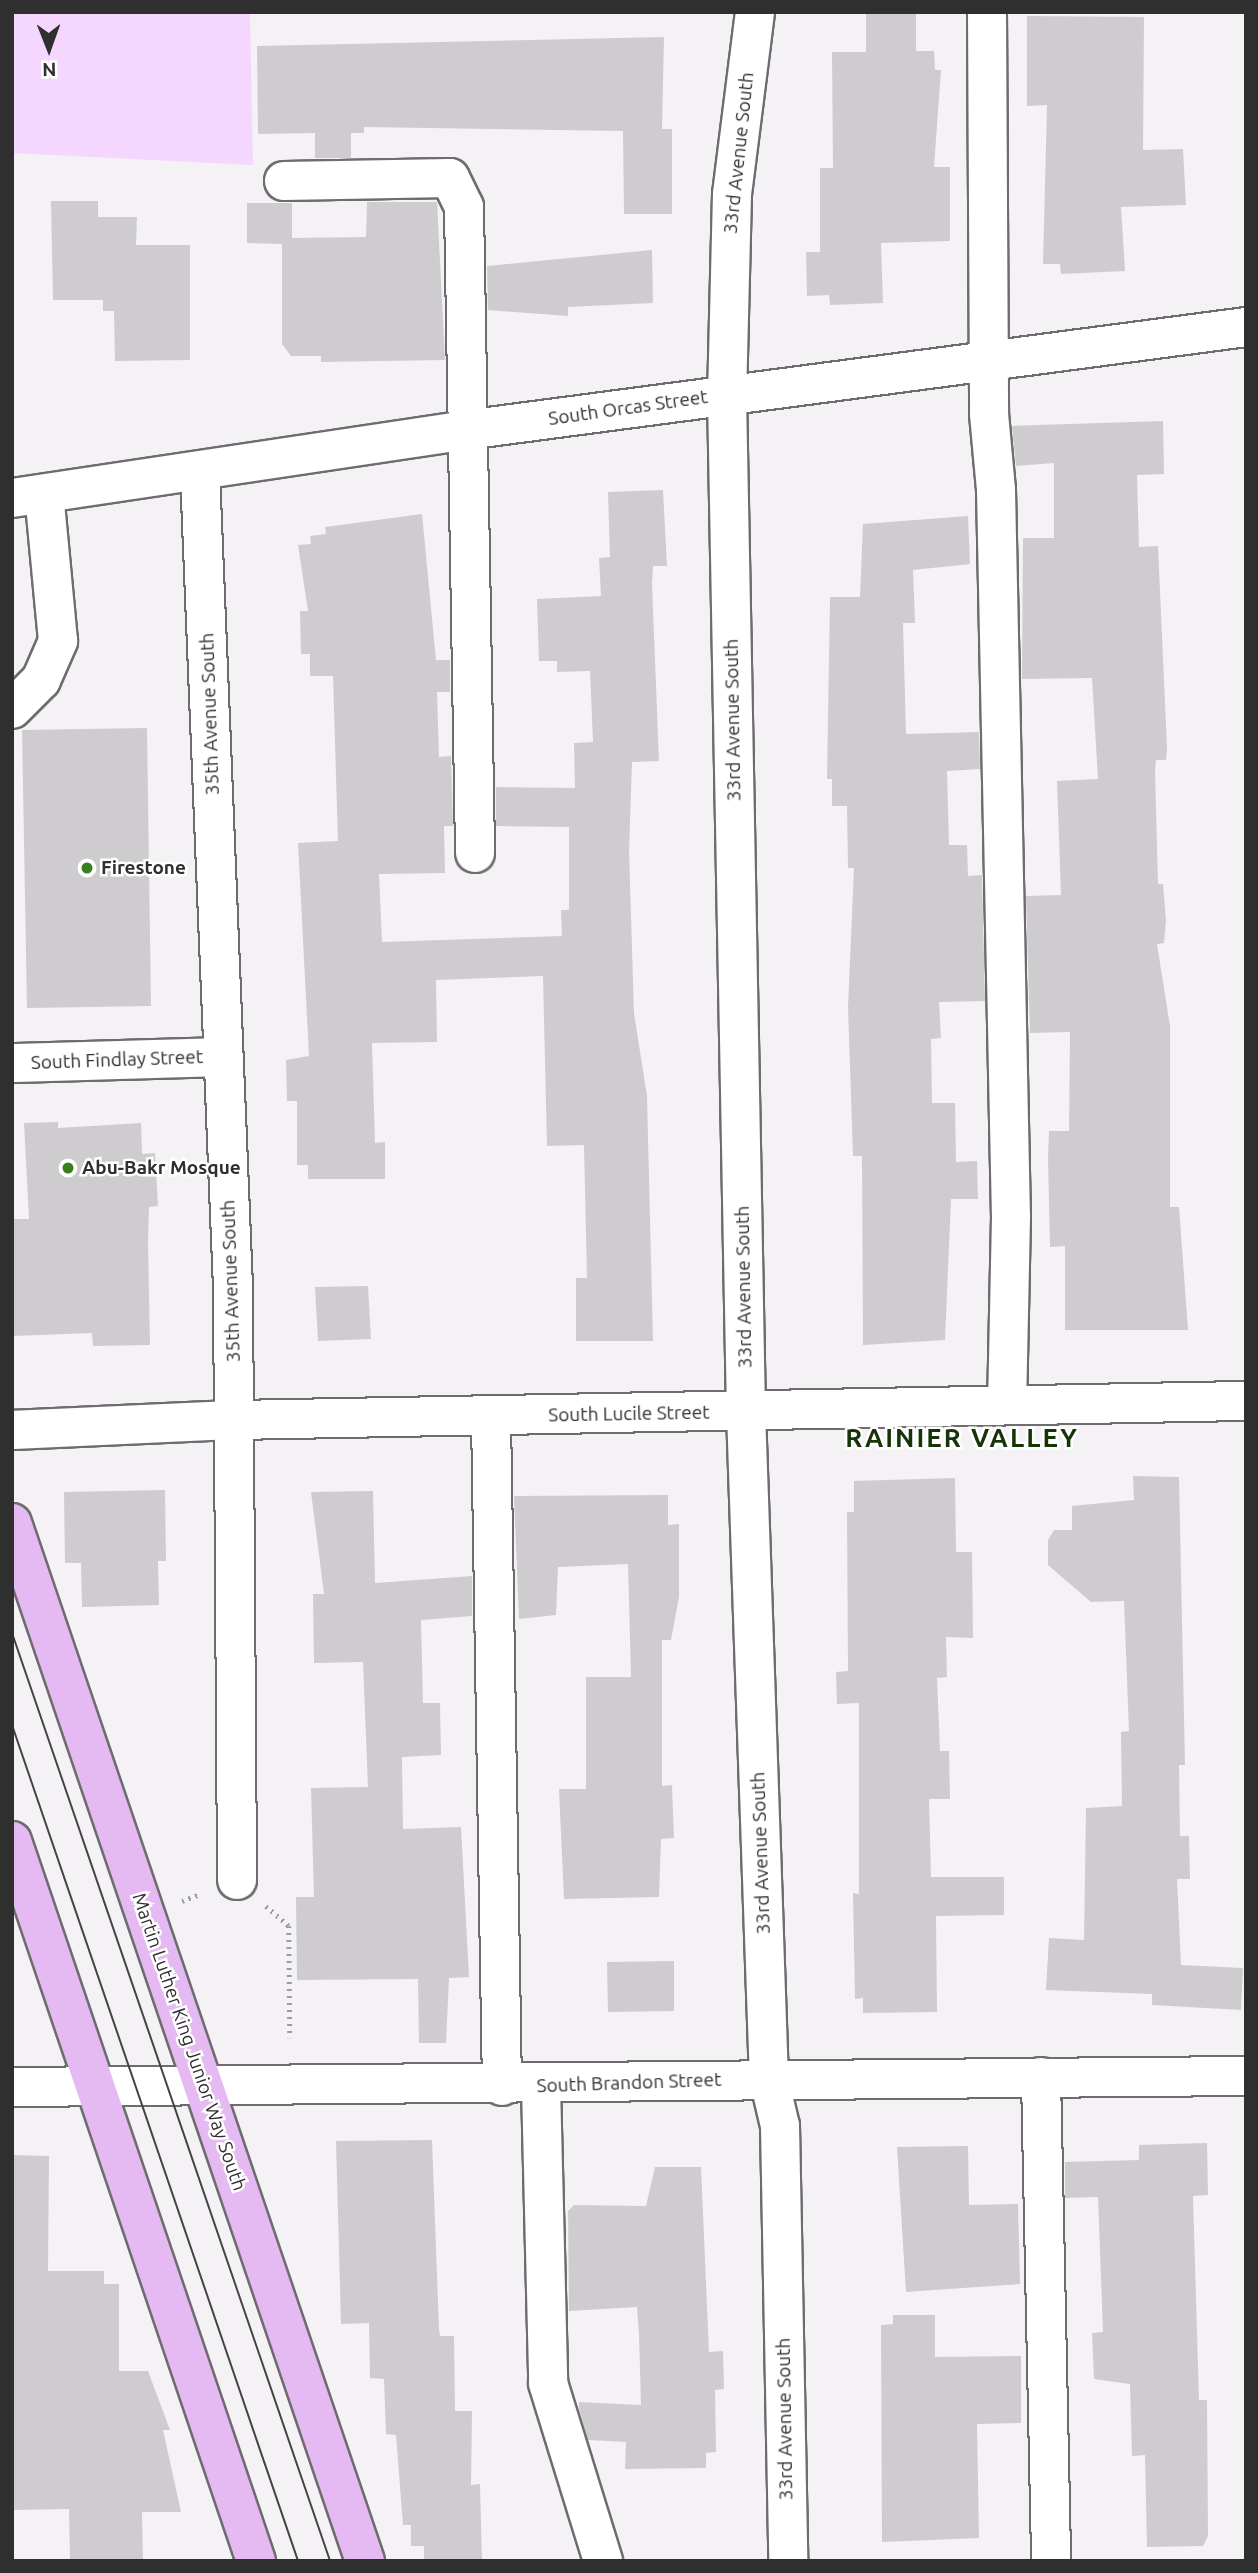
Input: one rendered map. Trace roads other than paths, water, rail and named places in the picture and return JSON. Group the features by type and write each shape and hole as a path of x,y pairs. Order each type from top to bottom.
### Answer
{"main road":[{"name":"Martin Luther King Junior Way South","path":"12,1523 365,2561"},
{"path":"12,1841 99,2086 256,2561"}],"street":[{"name":"33rd Avenue South","path":"755,12 732,194 727,395 746,1412 769,2079 780,2126 788,2561"},
{"path":"987,12 988,359 1010,1203 1007,1405"},
{"path":"284,181 450,178 464,208 475,853"},
{"name":"South Orcas Street","path":"28,496 200,473 466,430 1246,327"},
{"name":"35th Avenue South","path":"200,473 235,1420 237,1880"},
{"path":"12,709 41,680 58,641 28,496"},
{"name":"South Findlay Street","path":"12,1063 222,1056"},
{"name":"South Lucile Street","path":"12,1430 235,1420 1246,1401"},
{"path":"491,1417 502,2086"},
{"name":"South Brandon Street","path":"12,2087 204,2089 541,2086 769,2079 1246,2076"},
{"path":"1041,2077 1051,2561"},
{"path":"541,2086 548,2383 603,2561"}],"tram line":[{"path":"12,1633 330,2561"},
{"path":"12,1725 298,2561"}],"place":[{"name":"Firestone","path":"87,868"},
{"name":"Abu-Bakr Mosque","path":"68,1168"}],"district":[{"name":"RAINIER VALLEY","path":"962,1438"}]}
